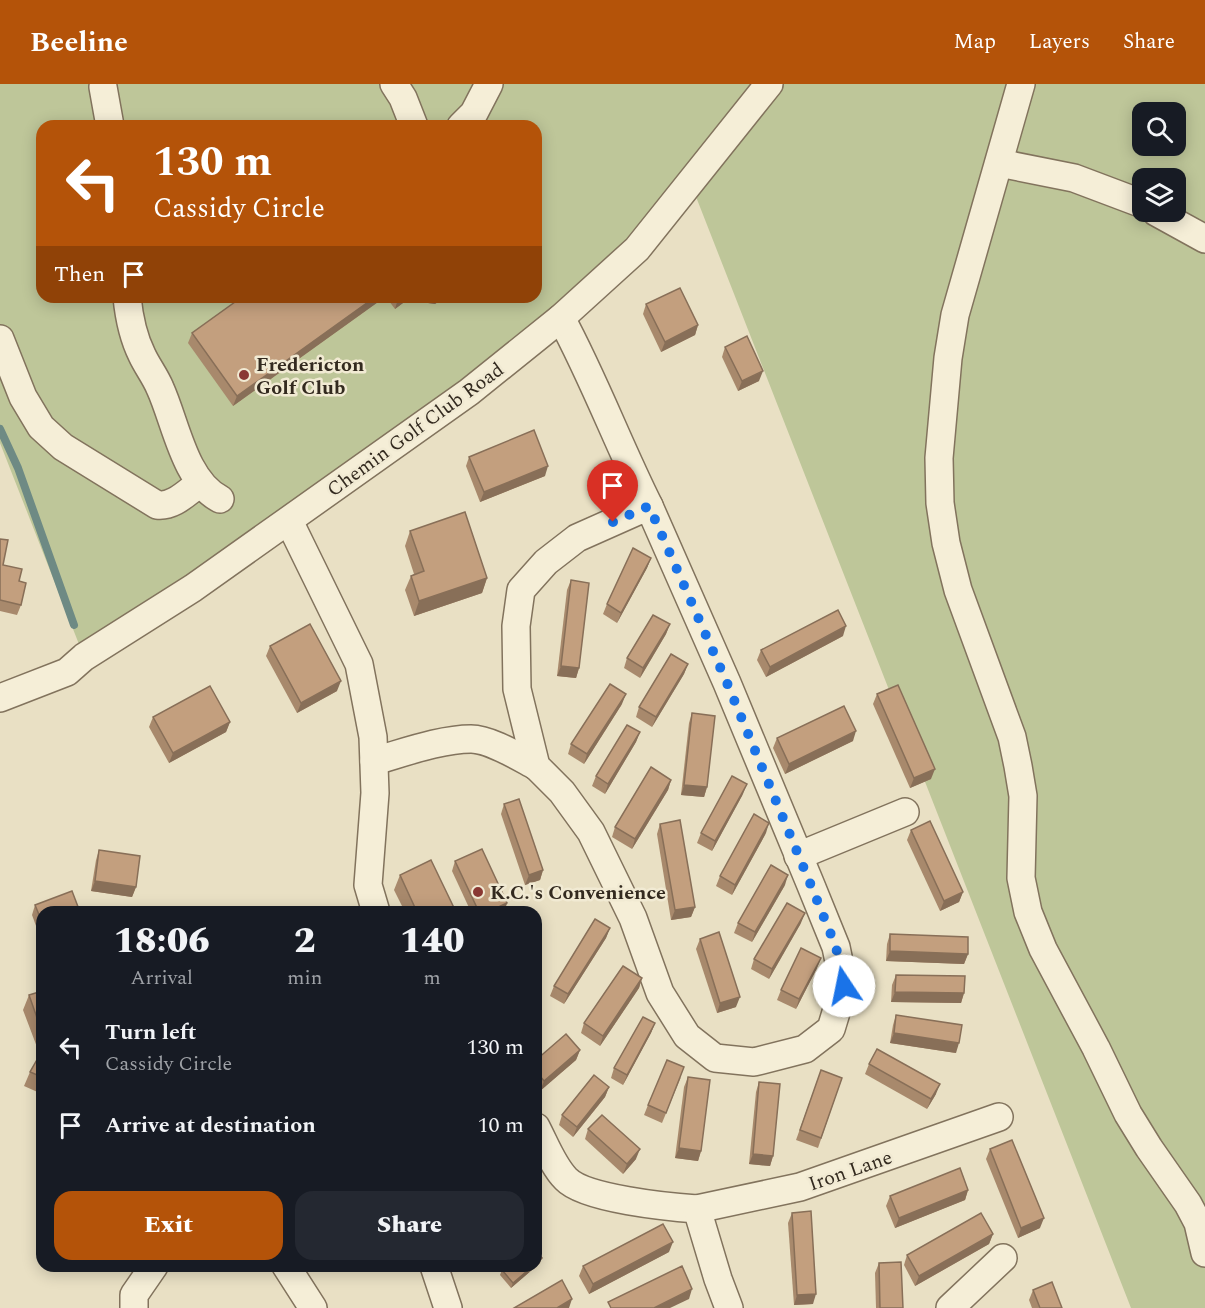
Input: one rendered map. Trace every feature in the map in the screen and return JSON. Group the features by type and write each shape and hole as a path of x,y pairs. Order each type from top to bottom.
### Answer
{"street":[{"path":"394,84 403,98 412,120"},
{"path":"466,120 474,113 489,84"},
{"name":"Chemin Golf Club Road","path":"0,698 67,672 84,657 193,588 469,392 561,318 637,249 769,84"},
{"path":"1021,84 955,315 948,358 939,458 940,503 946,543 958,590 1012,736 1023,796 1021,878 1028,912 1042,949 1096,1048 1128,1114 1188,1204 1198,1223 1205,1253"},
{"path":"103,87 109,120"},
{"path":"999,163 1074,178 1132,200"},
{"path":"1174,222 1205,239"},
{"path":"0,339 31,413 41,427 63,447 157,505 165,506 210,491 182,447 159,387 141,354 133,332 128,303"},
{"path":"374,760 428,746 472,739 504,749 536,766 562,792 591,832 633,918 660,993 687,1036 715,1058 754,1062 805,1049 831,1029 844,986 836,947 727,683 649,506 621,449 586,365 561,318"},
{"path":"536,766 517,689 516,626 521,590 546,562 576,538 649,506"},
{"path":"289,521 359,664 373,736 375,793 368,885 374,906"},
{"path":"798,856 905,812"},
{"name":"Iron Lane","path":"542,1138 561,1172 576,1187 610,1197 697,1209 800,1187 999,1117"},
{"path":"697,1209 729,1308"},
{"path":"950,1308 1003,1258"},
{"path":"134,1308 134,1295 150,1272"},
{"path":"290,1272 313,1308"},
{"path":"436,1272 448,1308"}],"green space":[{"name":"Fredericton Golf Club","path":"0,84 1205,84 1205,1308 1131,1308 691,184 561,318 84,657 0,443"}],"building":[{"path":"680,288 698,325 665,342 646,304"},
{"name":"Fredericton Golf Club","path":"234,303 367,303 237,396 192,333"},
{"path":"747,336 763,371 742,381 725,347"},
{"path":"534,430 548,466 484,492 469,457"},
{"path":"465,512 487,578 419,601 411,576 424,571 410,531"},
{"path":"0,539 8,540 3,565 22,569 19,581 26,583 21,605 0,600"},
{"path":"633,548 651,558 621,613 607,604"},
{"path":"571,580 589,583 579,668 561,666"},
{"path":"838,610 846,626 770,667 761,650"},
{"path":"653,615 670,624 643,668 627,658"},
{"path":"310,624 341,681 301,703 270,646"},
{"path":"671,654 688,664 656,717 639,707"},
{"path":"610,684 626,694 587,754 571,744"},
{"path":"898,685 935,769 914,778 877,694"},
{"path":"210,686 230,722 173,753 153,717"},
{"path":"844,706 856,731 789,764 777,738"},
{"path":"692,713 715,716 707,787 684,785"},
{"path":"627,725 640,732 608,784 596,776"},
{"path":"651,767 671,780 635,839 615,827"},
{"path":"732,776 747,784 715,841 701,833"},
{"path":"519,799 543,870 529,875 504,804"},
{"path":"754,814 769,823 735,885 720,876"},
{"path":"680,820 695,907 675,910 660,824"},
{"path":"930,821 963,892 944,901 911,830"},
{"name":"K.C.'s Convenience","path":"482,849 507,903 501,906 476,906 455,861"},
{"path":"99,850 140,856 136,887 95,881"},
{"path":"431,860 453,906 414,906 400,875"},
{"path":"771,865 788,875 755,932 738,923"},
{"path":"72,891 78,906 36,907 35,905"},
{"path":"787,903 805,913 772,969 754,959"},
{"path":"595,919 610,928 568,994 554,986"},
{"path":"719,932 740,997 720,1003 700,939"},
{"path":"890,934 968,937 968,954 890,951"},
{"path":"801,948 821,958 799,999 781,990"},
{"path":"623,966 642,978 603,1036 584,1023"},
{"path":"896,975 965,976 964,993 895,992"},
{"path":"36,993 36,1015 29,995"},
{"path":"896,1015 962,1025 959,1043 894,1033"},
{"path":"643,1017 655,1023 627,1075 614,1068"},
{"path":"566,1034 580,1050 544,1081 542,1078 542,1055"},
{"path":"877,1049 940,1084 931,1099 869,1064"},
{"path":"667,1060 684,1067 666,1113 648,1105"},
{"path":"36,1062 36,1074 30,1072"},
{"path":"821,1070 842,1078 821,1138 800,1130"},
{"path":"594,1075 609,1087 577,1127 562,1115"},
{"path":"688,1077 710,1080 701,1151 679,1148"},
{"path":"759,1082 780,1084 773,1156 753,1154"},
{"path":"602,1115 640,1149 627,1164 588,1129"},
{"path":"1012,1140 1044,1218 1021,1228 990,1149"},
{"path":"960,1168 968,1190 899,1218 890,1196"},
{"path":"811,1211 816,1294 797,1295 792,1213"},
{"path":"981,1213 993,1234 919,1276 907,1255"},
{"path":"663,1224 673,1242 593,1284 583,1266"},
{"path":"901,1262 903,1308 880,1308 879,1263"},
{"path":"682,1266 692,1289 654,1308 611,1308 608,1302"},
{"path":"504,1272 526,1272 513,1283"},
{"path":"562,1280 572,1299 557,1308 514,1308"},
{"path":"1052,1282 1062,1308 1040,1308 1033,1290"}],"waterway":[{"path":"0,429 18,468 74,625"}],"place":[{"name":"Fredericton Golf Club","path":"244,375"},
{"name":"K.C.'s Convenience","path":"478,892"}],"route":[{"path":"613,522 649,506 727,683 836,947 844,986"}]}
